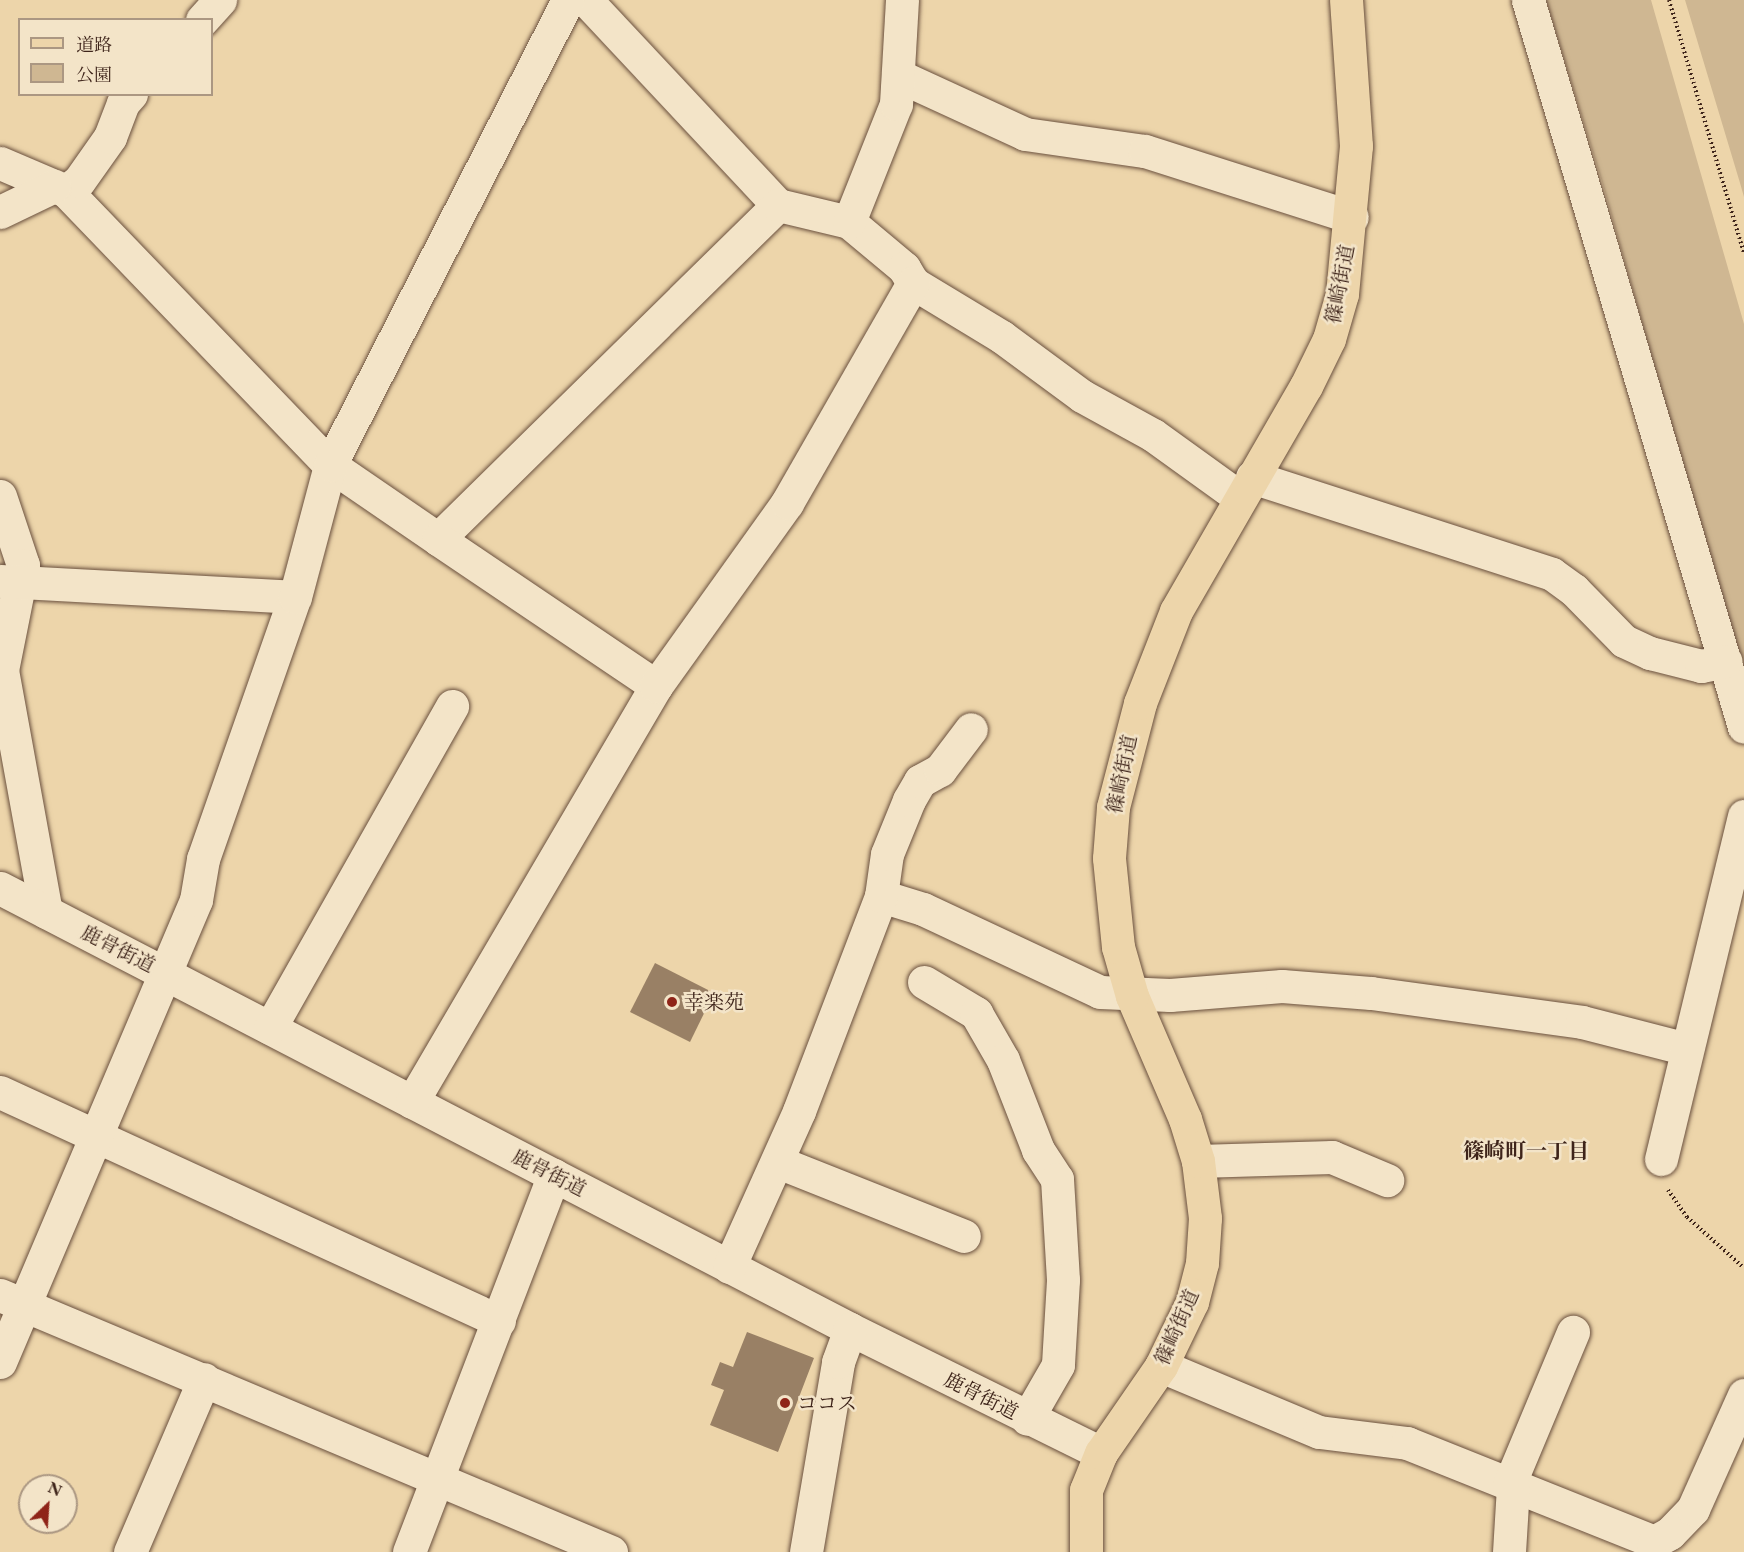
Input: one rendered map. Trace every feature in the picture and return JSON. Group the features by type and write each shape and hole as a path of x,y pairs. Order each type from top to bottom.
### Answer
{"main road":[{"name":"篠崎街道","path":"1086,1552 1086,1490 1101,1453 1161,1366 1192,1302 1202,1263 1205,1218 1198,1161 1185,1119 1132,996 1118,947 1109,858 1113,807 1123,759 1176,611 1329,339 1342,294 1352,217 1355,105 1346,0"}],"street":[{"path":"204,18 220,0"},
{"path":"0,1362 13,1300 99,1137 168,975 196,900 203,859 295,597 330,465 568,0"},
{"path":"586,0 778,205 849,222 904,268 913,283 1002,338 1082,396 1245,487 1552,574 1574,590 1624,641 1650,653 1701,666 1726,661"},
{"path":"849,222 896,104 902,0"},
{"path":"1528,0 1744,727"},
{"path":"899,76 1024,134 1145,151 1352,217"},
{"path":"0,212 79,181 110,137 123,103 129,96"},
{"path":"0,163 60,188 330,465 656,686"},
{"path":"438,539 778,205"},
{"path":"412,1102 656,686 787,503 913,283"},
{"path":"0,496 23,565 9,583 2,670 46,912"},
{"path":"9,583 295,597"},
{"path":"270,1028 452,706"},
{"path":"729,1267 777,1162 881,896 887,854 909,800 920,781 940,770 971,729"},
{"path":"1660,1160 1744,816"},
{"name":"鹿骨街道","path":"0,888 729,1267 1027,1419 1101,1453"},
{"path":"881,896 923,909 1100,992 1132,996 1282,986 1371,993 1582,1022 1687,1049"},
{"path":"924,982 976,1013 1003,1060 1038,1150 1057,1179 1063,1280 1058,1365 1027,1419"},
{"path":"0,1092 499,1321"},
{"path":"1198,1161 1332,1158 1387,1180"},
{"path":"777,1162 964,1236"},
{"path":"409,1552 554,1175"},
{"path":"13,1300 610,1552"},
{"path":"806,1552 838,1362 850,1329"},
{"path":"1509,1552 1511,1486 1573,1332"},
{"path":"1161,1366 1319,1432 1407,1443 1653,1547 1694,1509 1744,1395"},
{"path":"140,1549 204,1379"}],"path":[{"path":"1669,0 1744,253"},
{"path":"1660,1160 1670,1197 1744,1268"}],"green space":[{"path":"1546,0 1651,0 1744,324 1744,670 1739,663 1603,185"},
{"path":"1685,0 1744,0 1744,197 1740,183"}],"building":[{"name":"幸楽苑","path":"655,963 714,993 690,1042 630,1012"},
{"path":"747,1332 814,1358 778,1452 710,1425 724,1390 711,1385 720,1362 733,1367"}],"place":[{"name":"幸楽苑","path":"672,1002"},
{"name":"ココス","path":"785,1403"}],"district":[{"name":"篠崎町一丁目","path":"1526,1151"}]}
